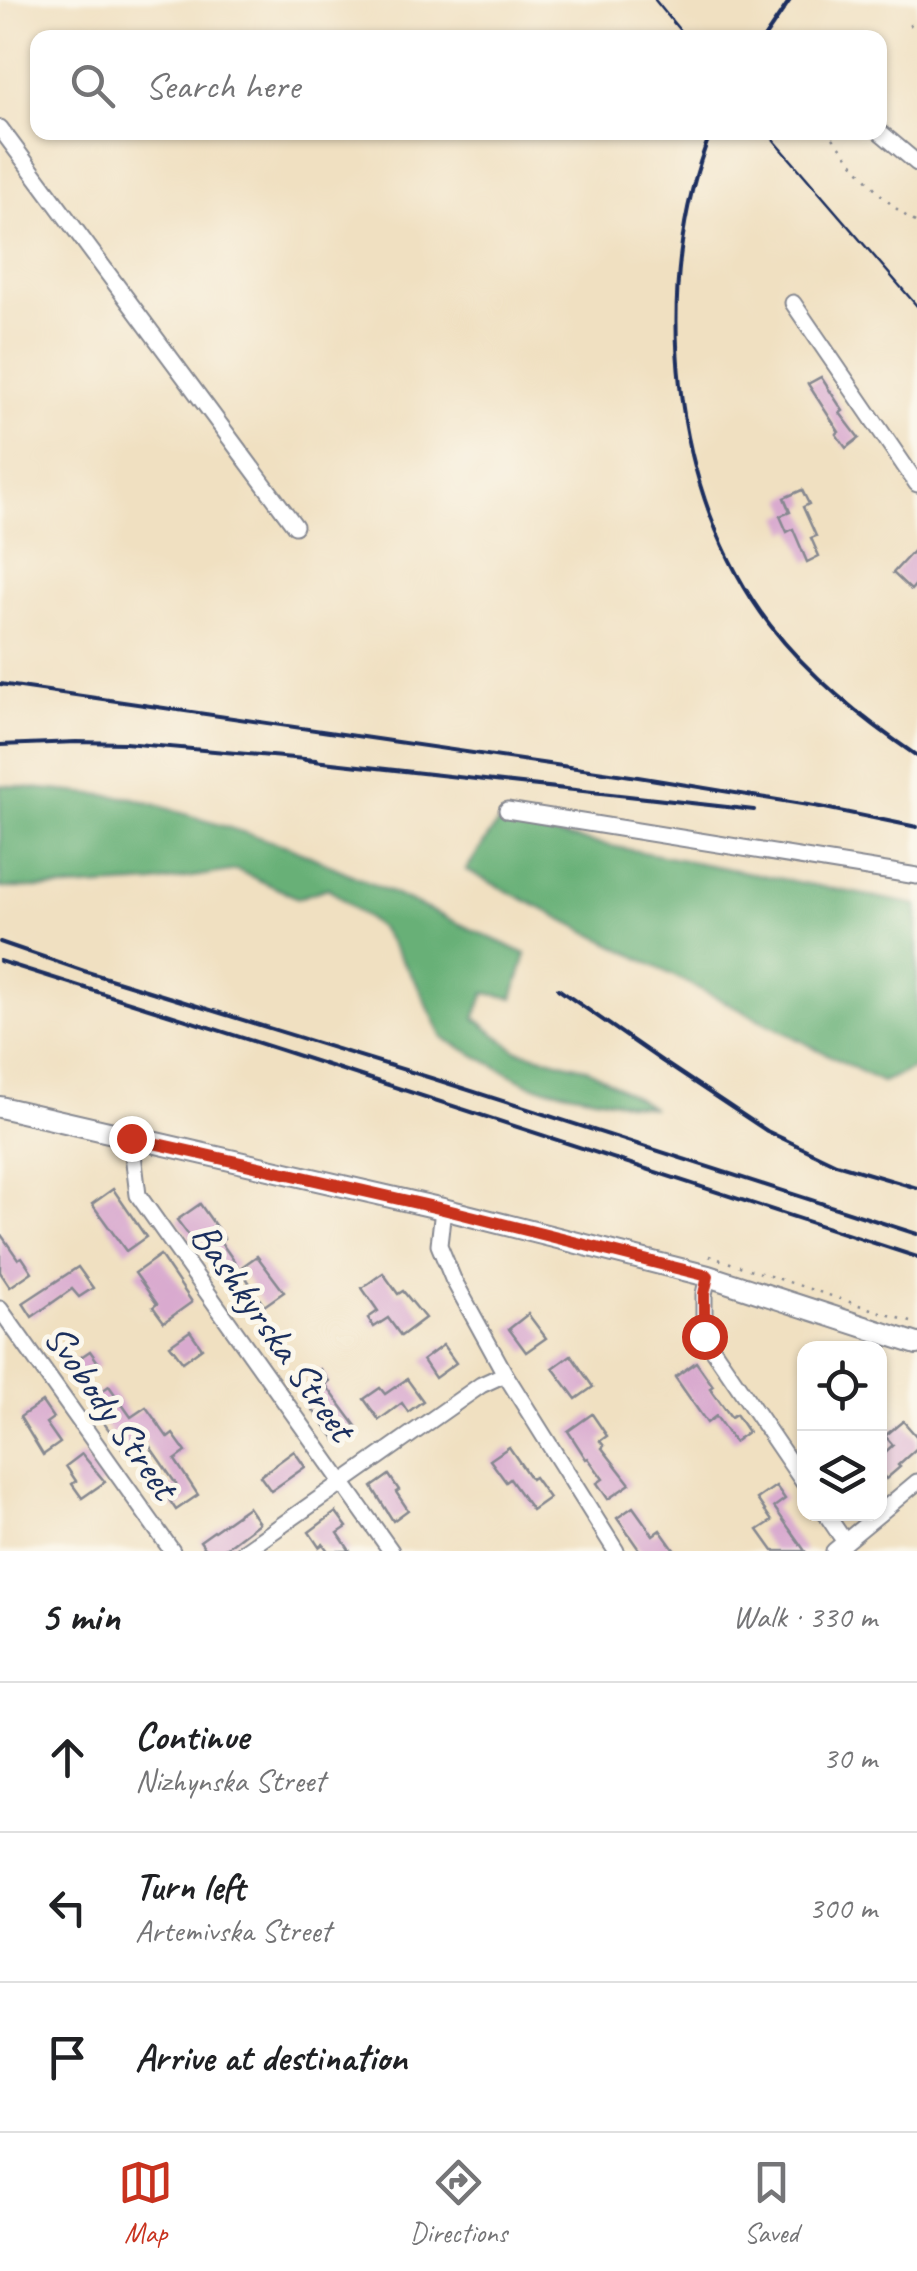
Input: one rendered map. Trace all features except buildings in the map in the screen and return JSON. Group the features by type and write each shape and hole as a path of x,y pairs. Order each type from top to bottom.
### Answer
{"main road":[{"path":"0,1107 709,1266 917,1344"}],"street":[{"path":"0,128 295,526"},
{"path":"887,138 917,163"},
{"path":"793,303 917,484"},
{"path":"506,810 917,876"},
{"name":"Bashkyrska Street","path":"131,1138 138,1195 391,1551"},
{"path":"443,1209 439,1245 453,1279 505,1374 616,1551"},
{"path":"709,1266 704,1336 797,1473"},
{"name":"Svobody Street","path":"0,1310 172,1551"},
{"path":"244,1551 481,1385 505,1374"},
{"path":"887,1506 917,1482"},
{"path":"829,1521 839,1546 869,1521"}],"path":[{"path":"910,26 917,20"},
{"path":"835,140 880,196 917,222"},
{"path":"709,1266 917,1324"}],"green space":[{"path":"0,785 134,798 290,847 526,954 513,998 485,993 475,1018 516,1050 588,1069 653,1108 531,1085 443,1038 416,982 381,929 328,888 298,898 237,870 154,883 0,888"},
{"path":"497,824 917,905 917,1067 882,1082 466,870"}],"tram line":[{"path":"655,0 679,30"},
{"path":"774,140 917,306"}],"railway":[{"path":"769,30 790,0"},
{"path":"708,140 692,191 680,254 676,320 680,386 691,452 710,514 736,573 786,644 838,696 917,756"},
{"path":"0,684 638,777 917,827"},
{"path":"0,745 125,743 316,760"},
{"path":"305,760 754,810"},
{"path":"0,942 917,1234"},
{"path":"0,961 917,1257"},
{"path":"558,989 767,1131 836,1164 917,1188"}],"route":[{"path":"131,1138 443,1209 708,1276 704,1336"}]}
